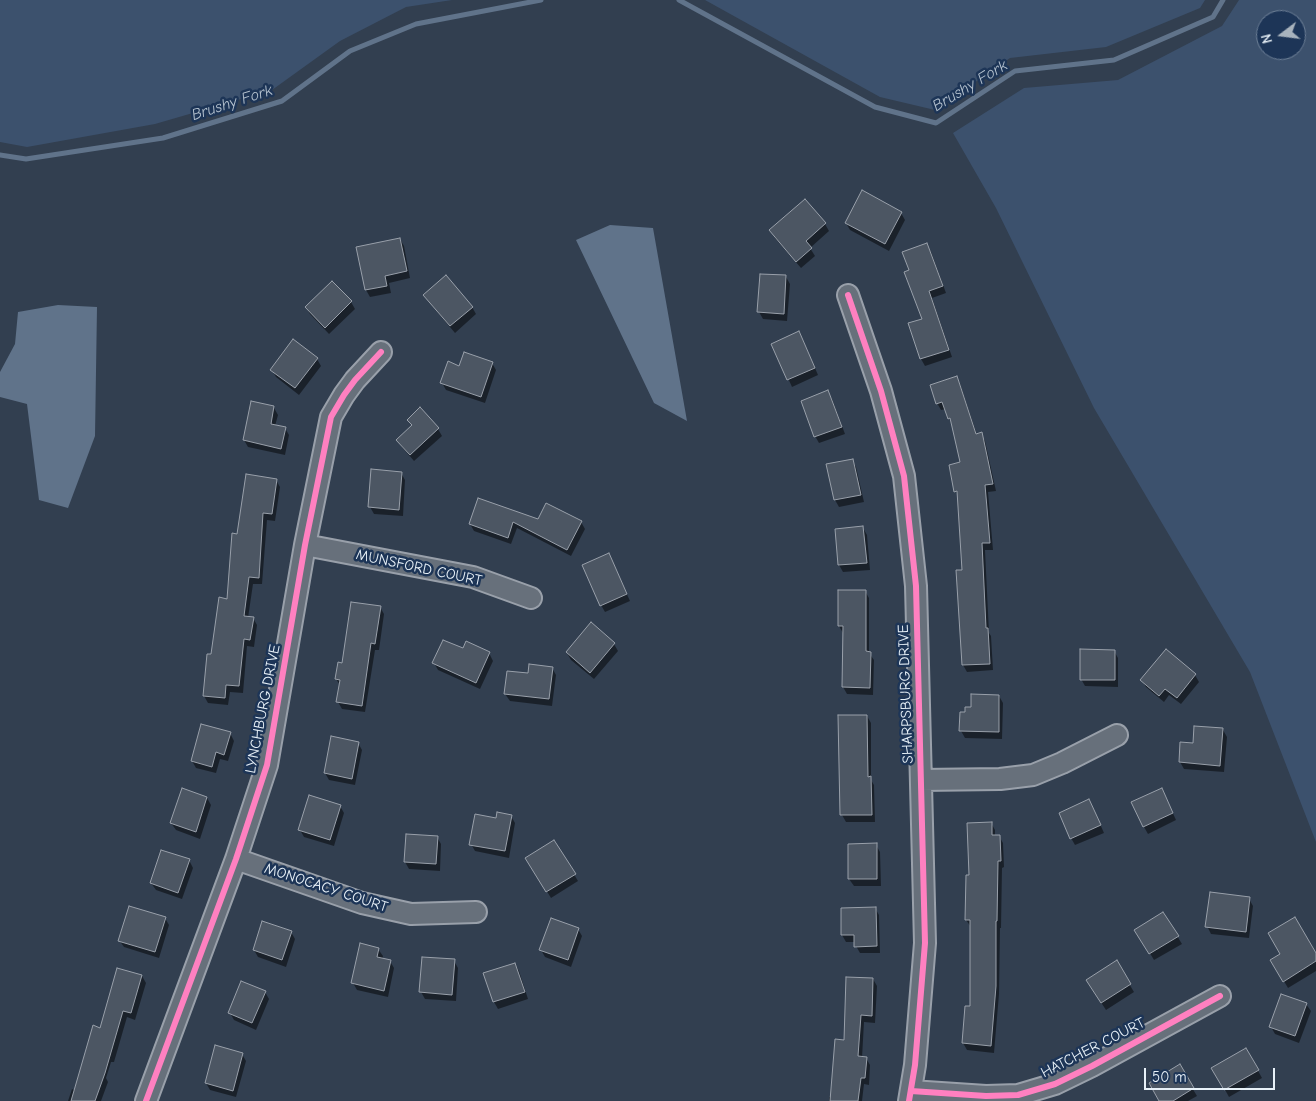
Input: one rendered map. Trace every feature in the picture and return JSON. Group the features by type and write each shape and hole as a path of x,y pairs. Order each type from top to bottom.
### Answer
{"street":[{"name":"SHARPSBURG DRIVE","path":"848,295 881,391 904,476 916,586 926,943 915,1065 910,1096"},
{"name":"LYNCHBURG DRIVE","path":"146,1101 236,858 268,765 305,545 331,417 355,380 381,352"},
{"name":"MUNSFORD COURT","path":"305,545 473,577 530,598"},
{"path":"921,780 1000,779 1033,775 1062,763 1117,735"},
{"name":"MONOCACY COURT","path":"236,858 362,904 411,914 476,912"},
{"name":"HATCHER COURT","path":"910,1096 1018,1095 1055,1084 1220,996"}],"shaded area":[{"path":"0,0 452,0 406,7 340,41 272,90 155,124 27,147 0,142"},
{"path":"705,0 1205,0 1200,8 1106,47 1010,58 935,110 880,97"},
{"path":"1239,0 1316,0 1316,842 1250,672 1094,408 996,208 953,133 1024,88 1118,80 1222,26"},
{"path":"610,225 653,228 687,421 654,403 576,240"},
{"path":"58,305 97,307 95,436 68,508 39,500 27,404 0,397 0,372 15,344 18,312"}],"building":[{"path":"862,190 902,212 885,244 845,223"},
{"path":"805,199 826,223 806,241 812,248 796,262 769,230"},
{"path":"400,238 407,271 385,276 387,286 365,290 356,247"},
{"path":"927,243 943,286 929,291 949,350 920,359 908,323 922,319 904,272 909,270 902,252"},
{"path":"760,274 786,275 784,314 757,312"},
{"path":"446,275 473,307 450,326 423,295"},
{"path":"332,281 352,301 325,328 305,307"},
{"path":"799,331 815,368 787,380 771,344"},
{"path":"293,339 318,358 295,388 270,370"},
{"path":"464,352 493,362 481,397 440,383 448,361 459,366"},
{"path":"957,376 976,434 982,432 993,484 985,485 990,543 982,543 986,628 988,628 990,664 962,665 956,570 962,570 957,491 954,492 949,465 960,462 950,418 948,419 942,402 936,404 930,385"},
{"path":"828,390 842,427 814,437 801,401"},
{"path":"251,401 274,406 271,424 286,427 281,449 243,440"},
{"path":"420,407 439,428 410,455 396,440 412,425 407,420"},
{"path":"853,459 861,495 834,500 826,464"},
{"path":"371,469 402,472 399,510 368,507"},
{"path":"246,474 277,479 272,514 263,513 259,578 249,577 244,616 254,617 250,640 244,639 239,686 226,685 225,698 203,696 207,654 211,654 219,597 227,599 232,533 237,534"},
{"path":"478,498 538,519 546,503 582,521 567,550 513,522 508,538 469,524"},
{"path":"863,526 867,563 838,565 835,529"},
{"path":"609,553 627,594 600,606 582,565"},
{"path":"838,590 866,590 866,651 871,652 870,688 842,687 843,626 838,626"},
{"path":"351,602 381,606 375,644 371,643 362,706 336,702 340,680 335,679 338,662 342,663"},
{"path":"591,622 615,643 590,673 566,652"},
{"path":"443,640 463,648 466,641 490,652 476,683 432,663"},
{"path":"1080,649 1115,650 1115,680 1080,680"},
{"path":"1166,649 1196,674 1177,698 1165,689 1159,696 1140,680"},
{"path":"529,664 553,667 549,699 504,694 507,671 528,673"},
{"path":"971,694 999,695 999,732 959,731 960,712 965,712 965,707 971,707"},
{"path":"838,715 867,715 868,777 871,776 872,815 840,815"},
{"path":"201,724 231,732 224,755 216,752 212,767 191,761"},
{"path":"1194,726 1223,728 1220,766 1179,762 1180,742 1193,743"},
{"path":"331,736 359,742 352,779 324,773"},
{"path":"182,788 207,797 196,832 170,823"},
{"path":"1162,788 1173,813 1143,827 1131,802"},
{"path":"309,795 341,805 330,840 298,830"},
{"path":"1089,799 1101,825 1070,839 1059,813"},
{"path":"497,812 512,815 505,851 469,845 475,814 496,818"},
{"path":"992,822 992,835 1000,835 1001,861 998,861 996,986 991,1046 962,1043 965,1006 970,1006 970,920 965,920 966,875 969,875 967,823"},
{"path":"406,834 438,836 436,864 404,862"},
{"path":"554,840 576,874 546,892 525,858"},
{"path":"877,843 877,879 848,879 848,844"},
{"path":"161,850 190,859 178,893 150,883"},
{"path":"1210,892 1250,897 1246,932 1205,927"},
{"path":"129,906 166,917 155,952 118,941"},
{"path":"876,907 877,946 854,947 854,935 841,935 841,908"},
{"path":"1163,912 1179,936 1149,954 1134,930"},
{"path":"1295,917 1316,953 1316,961 1283,982 1270,960 1280,954 1268,933"},
{"path":"551,918 579,928 568,960 539,950"},
{"path":"262,921 292,931 282,960 253,950"},
{"path":"360,943 379,948 377,957 391,960 384,991 351,983"},
{"path":"422,957 455,959 452,995 419,992"},
{"path":"1117,960 1131,984 1101,1003 1086,980"},
{"path":"515,963 525,992 493,1002 483,973"},
{"path":"117,968 142,975 131,1013 123,1011 95,1101 71,1101 93,1025 100,1028"},
{"path":"846,977 873,978 872,1016 861,1015 858,1056 867,1057 865,1078 861,1078 858,1101 830,1101 835,1039 844,1040"},
{"path":"241,981 266,991 252,1023 228,1013"},
{"path":"1281,994 1307,1003 1295,1036 1269,1027"},
{"path":"215,1045 243,1053 233,1091 205,1083"},
{"path":"1246,1048 1259,1070 1224,1090 1211,1068"},
{"path":"1180,1064 1194,1088 1173,1101 1159,1101 1149,1083"}],"waterway":[{"name":"Brushy Fork","path":"0,155 26,159 163,138 282,101 350,51 416,24 541,0"},
{"name":"Brushy Fork","path":"679,0 875,107 936,123 1015,71 1114,60 1213,17 1223,0"}],"cycle path":[{"path":"848,295 881,391 904,476 916,586 925,943 915,1065 909,1101"},
{"path":"146,1101 236,859 267,765 305,545 331,417 355,380 381,352"},
{"path":"911,1091 986,1096 1018,1095 1055,1084 1092,1066 1220,996"}]}
